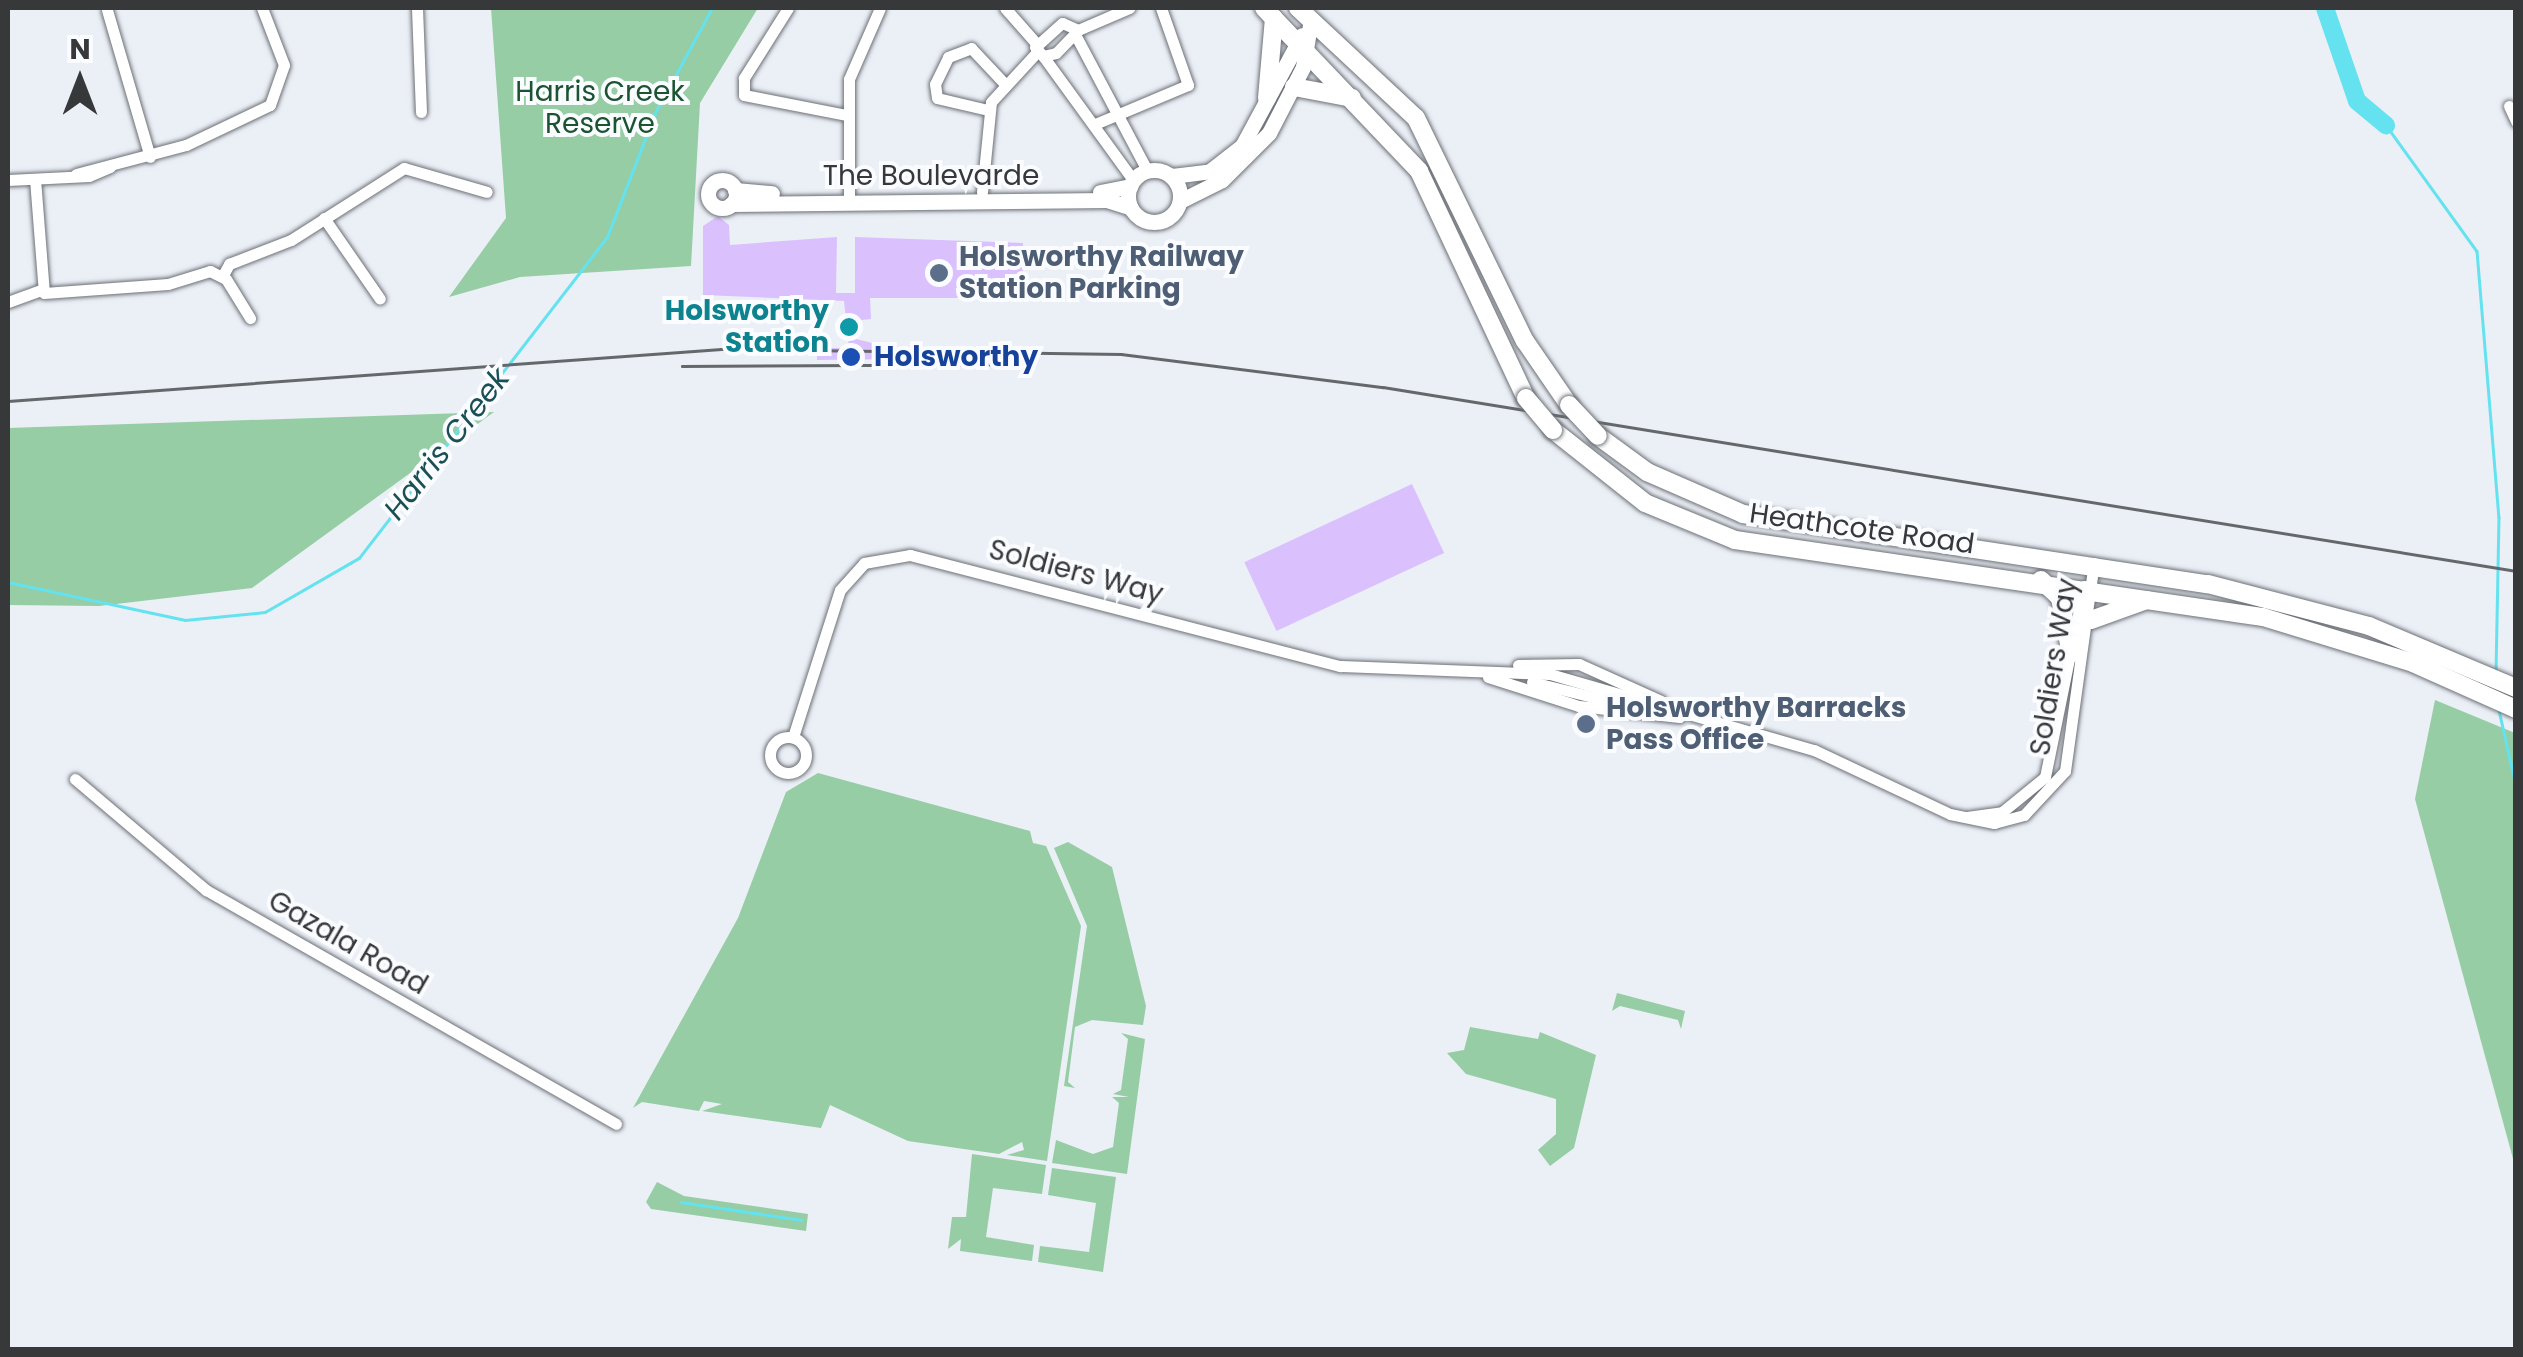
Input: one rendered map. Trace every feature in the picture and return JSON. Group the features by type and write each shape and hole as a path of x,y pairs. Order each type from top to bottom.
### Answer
{"main road":[{"name":"Heathcote Road","path":"1269,13 1357,100 1420,171 1526,398 1552,430 1645,502 1735,540 2158,597 2307,628 2469,676"},
{"path":"1268,98 1269,13"},
{"name":"Heathcote Road","path":"1305,13 1416,118 1525,341 1568,405 1598,436 1647,472 1753,517 2094,563 2318,611 2514,698"},
{"path":"1294,88 1357,100"},
{"path":"2041,580 2060,598 2071,654"},
{"path":"2091,620 2158,597"}],"street":[{"path":"8,180 76,174 150,157 222,130 276,98 284,65 262,8"},
{"path":"417,8 421,112"},
{"path":"788,8 744,78 744,95 847,115"},
{"path":"849,197 847,115 854,58 880,8"},
{"path":"1005,8 1137,179"},
{"path":"1066,8 1118,120 1137,179 1131,208"},
{"path":"982,192 988,110 1003,82 1038,50 1129,8"},
{"path":"1094,124 1118,120 1188,86 1160,8"},
{"path":"107,10 150,157"},
{"path":"1302,44 1232,156 1197,176 1172,176 1180,201 1240,165 1294,88 1302,44 1305,13"},
{"path":"1038,50 1075,30"},
{"path":"988,110 937,98 935,84 948,56 971,48 1003,82"},
{"path":"2508,106 2516,121"},
{"path":"40,290 58,296 222,276 234,263 324,218 410,168 486,192"},
{"name":"The Boulevarde","path":"849,197 982,192 1172,176"},
{"path":"35,179 40,290"},
{"name":"The Boulevarde","path":"733,197 1107,200 1159,222 1180,201"},
{"path":"324,218 380,298"},
{"path":"222,276 250,318"},
{"path":"8,302 28,300 40,290"},
{"name":"Soldiers Way","path":"793,738 840,590 860,566 893,554 1340,666 1464,671 1579,664 1691,716 1814,750 1958,817 2010,819 2056,786 2070,754 2091,620 2090,587"},
{"path":"2090,587 2094,563"},
{"name":"Soldiers Way","path":"1958,817 2002,812 2045,777 2071,654 2090,587"},
{"name":"Soldiers Way","path":"1464,671 1579,706 1691,716"},
{"name":"Gazala Road","path":"75,778 206,890 616,1124"}],"green space":[{"name":"Harris Creek Reserve","path":"491,8 758,8 700,103 691,266 520,277 449,297 506,218"},
{"path":"494,412 252,588 99,606 8,605 8,428"},
{"path":"2435,700 2515,733 2515,1166 2415,799"},
{"path":"818,773 1030,831 1033,843 1046,846 1081,926 1047,1161 1007,1155 1024,1150 1022,1142 999,1154 908,1141 830,1105 821,1128 702,1111 722,1104 704,1101 699,1111 642,1102 633,1108 738,918 786,792"},
{"path":"1068,842 1112,867 1146,1006 1143,1025 1092,1020 1075,1027 1068,1082 1075,1088 1064,1086 1087,926 1054,848"},
{"path":"1617,993 1685,1011 1681,1029 1678,1020 1620,1006 1612,1011"},
{"path":"1470,1027 1538,1039 1540,1032 1596,1055 1574,1148 1550,1166 1538,1150 1556,1134 1556,1099 1466,1074 1447,1053 1464,1050"},
{"path":"1121,1033 1145,1039 1127,1174 1052,1163 1056,1140 1093,1154 1113,1147 1119,1103 1112,1097 1129,1097 1113,1094 1121,1090 1128,1039"},
{"path":"972,1154 1046,1165 1042,1194 993,1188 986,1237 1034,1245 1032,1261 960,1251 961,1239 948,1249 952,1217 966,1217"},
{"path":"1052,1168 1116,1177 1103,1272 1038,1262 1040,1246 1089,1252 1096,1203 1048,1195"},
{"path":"657,1182 684,1196 808,1214 806,1231 651,1209 646,1202"}],"building":[{"path":"718,216 729,225 730,245 837,237 836,293 855,293 855,237 1023,243 1023,298 870,298 871,319 853,321 852,338 897,349 901,359 817,360 817,348 849,348 844,301 703,295 703,226"},
{"path":"1412,484 1444,553 1276,631 1244,562"}],"waterway":[{"name":"Harris Creek","path":"8,582 185,620 265,612 359,558 607,237 655,113 712,8"},
{"path":"2325,8 2357,101 2386,125"},
{"path":"2386,125 2477,251 2499,517 2496,672"},
{"path":"2499,710 2516,786"},
{"path":"681,1202 802,1220"}],"railway":[{"path":"8,401 721,349 1121,354 1383,387 2516,571"},
{"path":"682,366 1032,364"}],"place":[{"name":"Holsworthy Railway Station Parking","path":"939,273"},
{"name":"Holsworthy Station","path":"849,327"},
{"name":"Holsworthy","path":"851,357"},
{"name":"Holsworthy Barracks Pass Office","path":"1586,724"}]}
